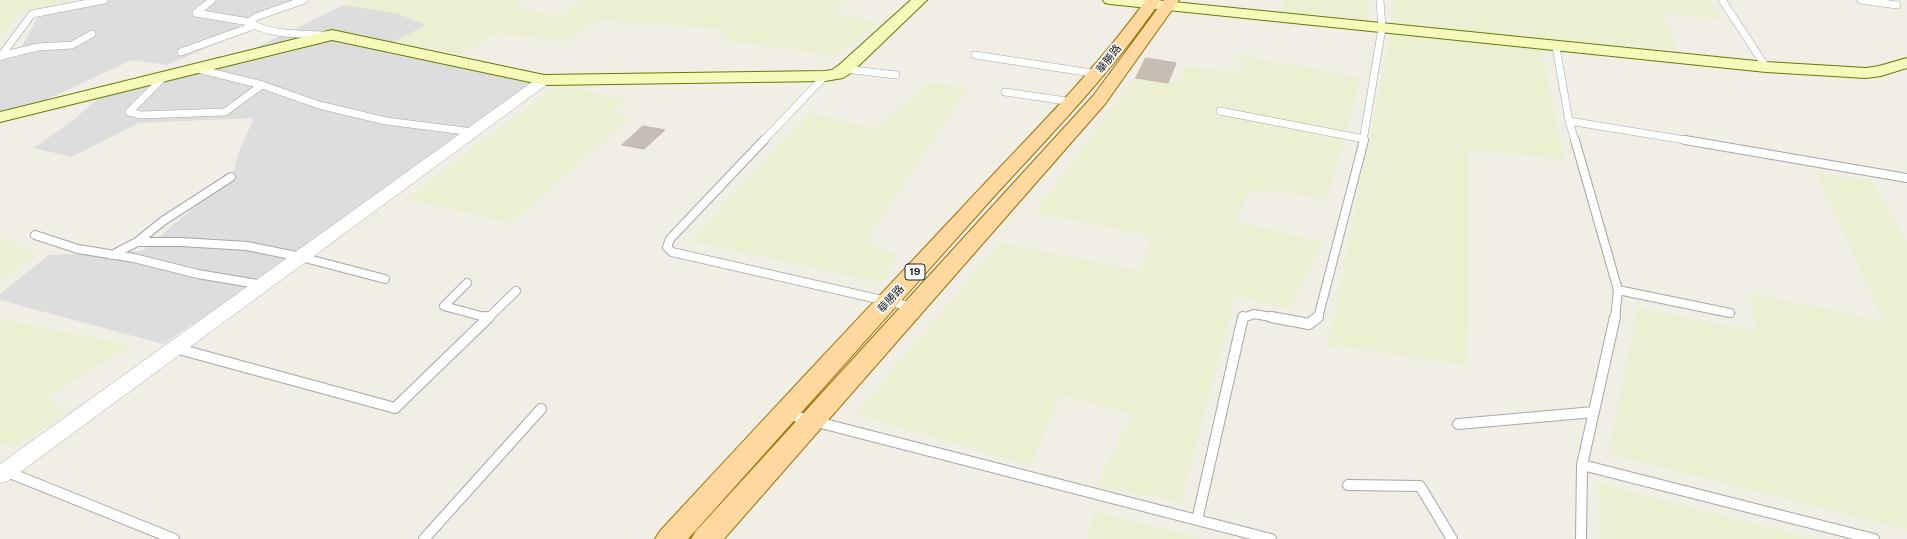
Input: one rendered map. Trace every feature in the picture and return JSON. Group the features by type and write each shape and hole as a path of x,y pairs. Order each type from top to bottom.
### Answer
{"main road":[{"name":"華勝路","path":"670,539 1016,161 1074,102 1161,3"},
{"name":"華勝路","path":"706,539 1099,100 1161,3"}],"street":[{"path":"0,117 332,35 544,80 825,76 837,74 845,69 920,0"},
{"path":"1110,0 1161,3 1556,47 1766,67 1866,73 1881,71 1907,63"},
{"path":"2,472 263,285 544,80"}],"lane":[{"path":"0,56 32,14 104,0"},
{"path":"212,0 196,13 284,32 332,35"},
{"path":"181,52 251,24 256,17 304,0"},
{"path":"1197,520 1242,317 1254,314 1309,324 1318,318 1364,139 1382,28 1380,0"},
{"path":"1722,0 1766,67"},
{"path":"1861,0 1897,5 1893,0"},
{"path":"0,56 38,47 72,45 92,34"},
{"path":"1556,47 1569,121 1618,290 1615,321 1582,465 1581,539"},
{"path":"975,55 1098,74"},
{"path":"198,69 262,84 319,105 386,121 473,132"},
{"path":"845,69 896,75"},
{"path":"825,76 670,239 667,247 672,252 913,307"},
{"path":"164,77 129,112 141,115 225,112 262,84"},
{"path":"1005,92 1074,102"},
{"path":"1220,111 1364,139"},
{"path":"1569,121 1907,178"},
{"path":"112,254 137,242 163,221 231,177"},
{"path":"35,235 78,249 112,254 198,274 263,285"},
{"path":"137,242 181,242 247,246 301,257 385,279"},
{"path":"467,283 444,306 488,318"},
{"path":"1618,290 1730,313"},
{"path":"175,348 395,408 516,291"},
{"path":"424,539 541,408"},
{"path":"1458,424 1594,412"},
{"path":"786,414 812,422 1271,539"},
{"path":"1582,465 1874,539"},
{"path":"2,472 174,539"},
{"path":"1348,486 1420,486 1452,539"}],"shaded area":[{"path":"108,0 299,0 233,22 247,30 167,65 132,60 39,103 0,113 0,60 20,50 39,15"},
{"path":"344,5 396,13 427,25 393,42 340,32 259,52 255,48"},
{"path":"337,39 532,82 305,249 163,344 0,300 0,294 49,255 142,251 233,175 238,154 254,118 139,123 72,157 34,148 72,121 100,97"}],"green space":[{"path":"0,0 76,0 19,13 0,39"},
{"path":"353,0 523,0 514,7 559,16 582,0 845,0 832,12 878,23 837,56 728,41 718,29 600,20 568,40 495,34 462,54 393,42 426,25 396,13 344,5"},
{"path":"1284,0 1368,0 1368,20 1282,12"},
{"path":"1393,0 1710,0 1722,20 1664,13 1678,51 1395,24"},
{"path":"1391,33 1541,48 1565,160 1469,149 1468,366 1337,346 1327,349"},
{"path":"1236,54 1361,78 1328,199 1252,189 1235,221 1323,242 1290,309 1236,296 1181,502 1096,486 1132,415 1061,395 1030,466 856,414 1000,242 1140,271 1151,236 1034,213 1133,79 1177,83 1186,67 1241,72 1244,63 1235,60"},
{"path":"927,82 968,88 866,241 899,255 881,283 689,241 809,113 878,129"},
{"path":"558,84 627,100 611,112 631,117 511,223 406,199"},
{"path":"1816,173 1871,180 1907,241 1907,530 1608,454 1637,308 1757,332 1749,293 1883,321"},
{"path":"0,236 36,255 0,283"},
{"path":"0,319 132,345 48,396 64,416 14,447 0,444"},
{"path":"1597,483 1814,539 1601,539"},
{"path":"1094,511 1203,539 1087,539"}],"building":[{"path":"1146,58 1176,63 1168,83 1136,78"},
{"path":"643,126 665,130 644,149 622,145"}]}
